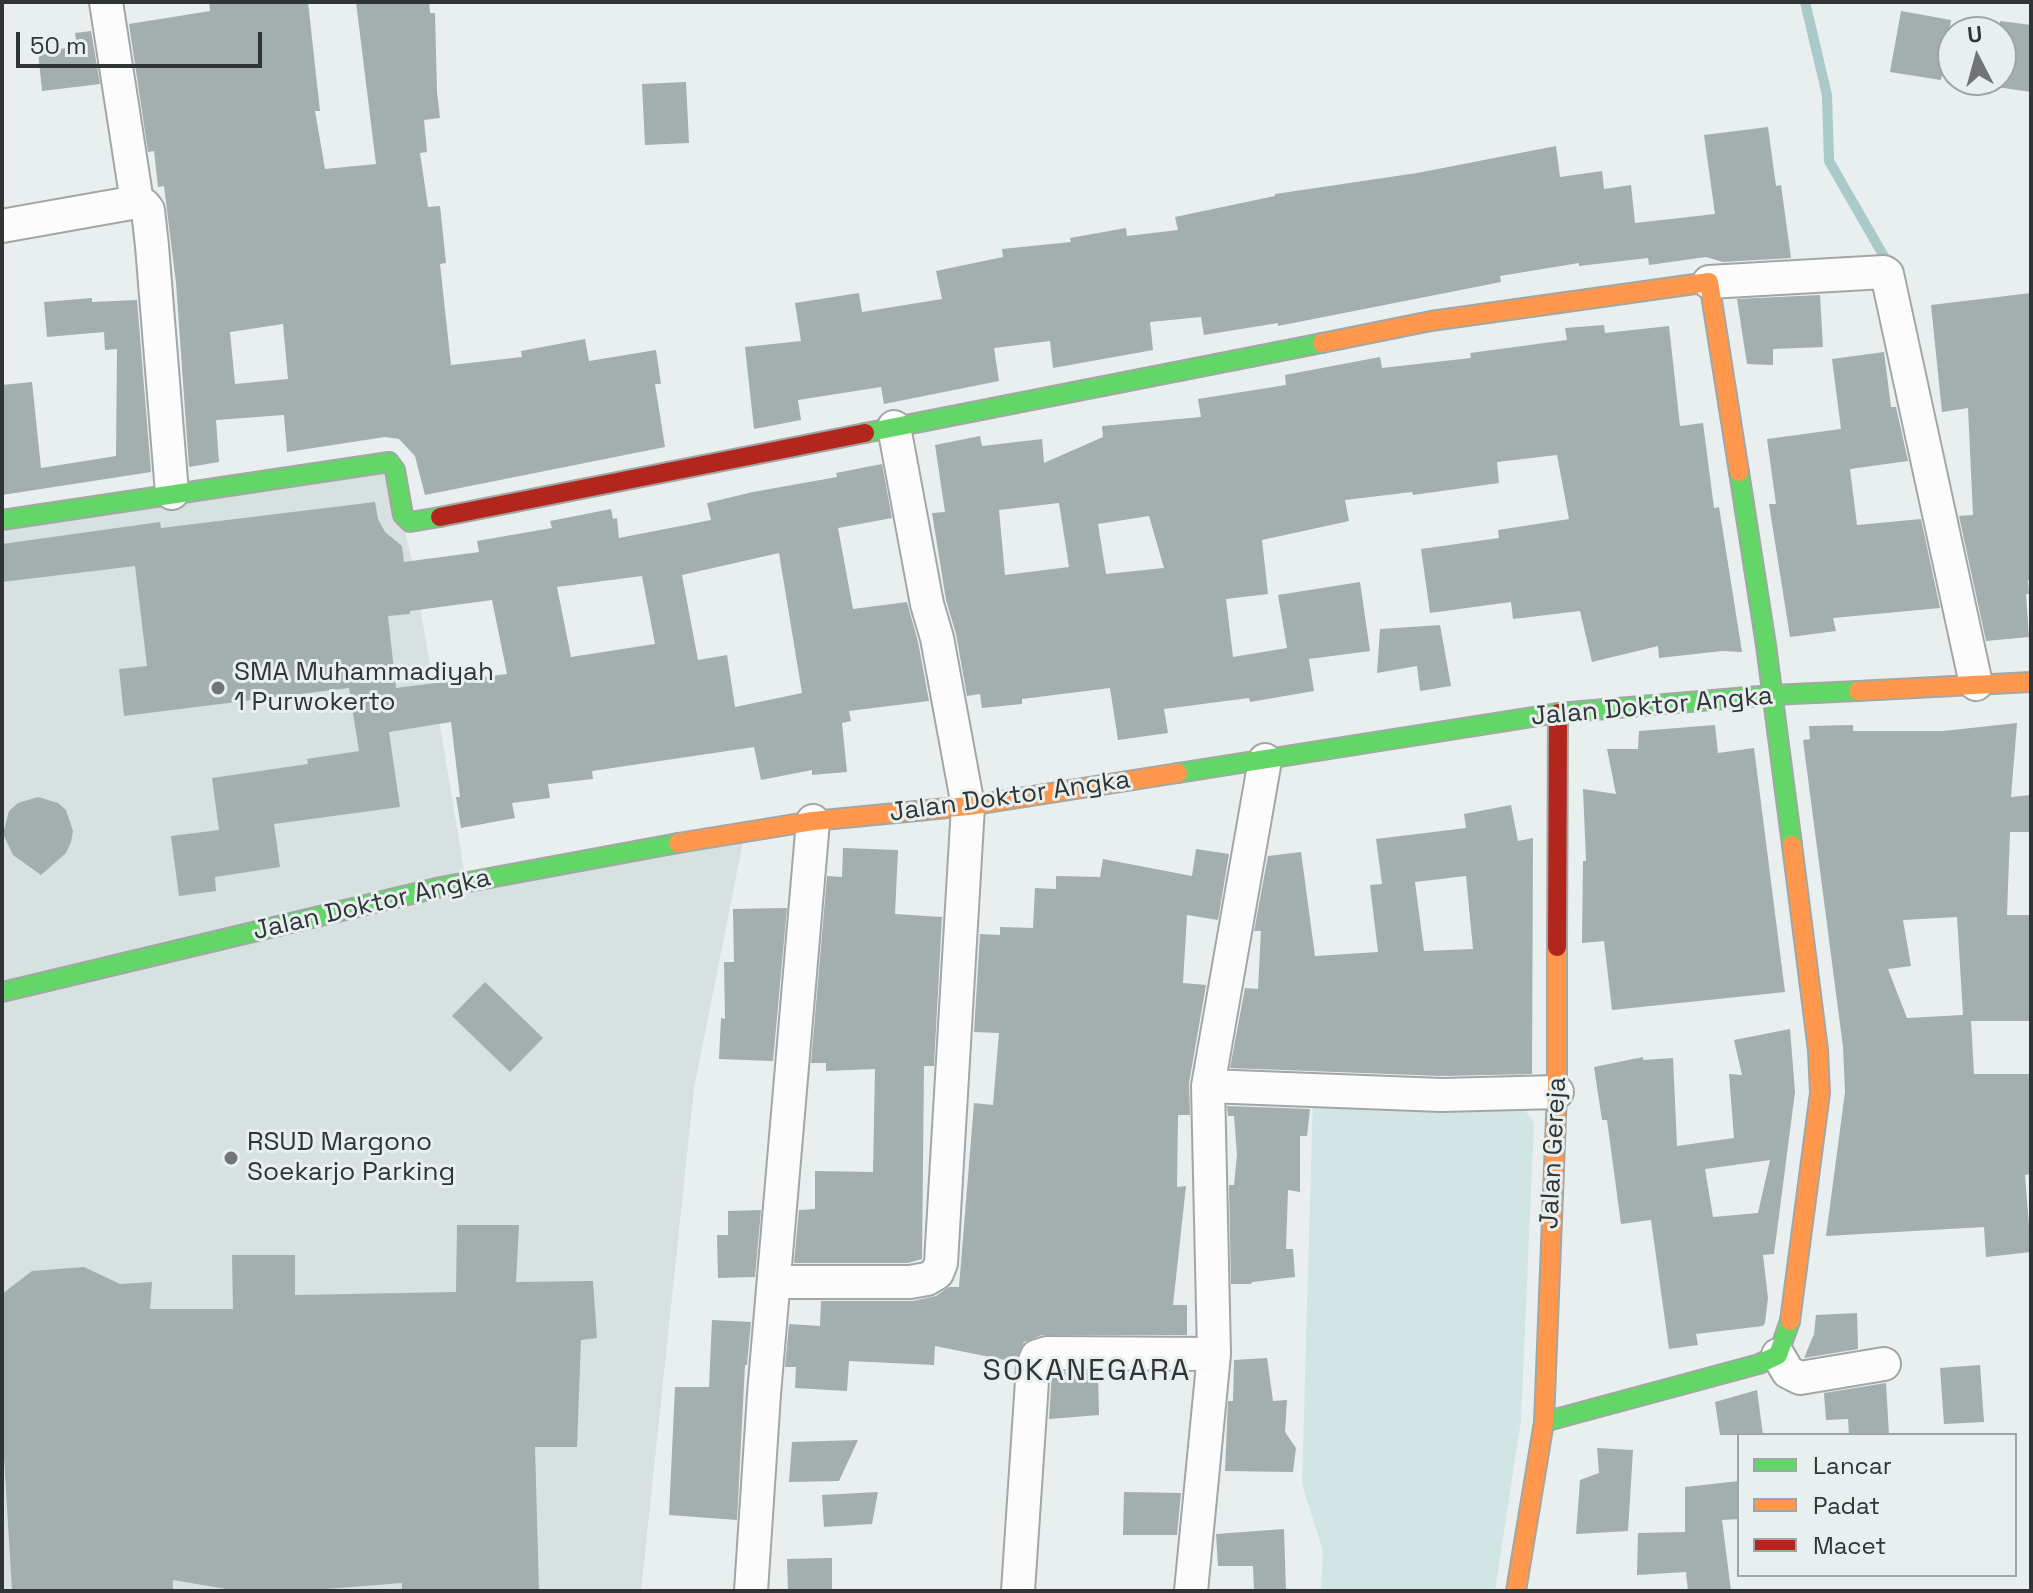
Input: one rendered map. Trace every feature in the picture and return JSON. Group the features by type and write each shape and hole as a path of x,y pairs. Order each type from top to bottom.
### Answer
{"street":[{"path":"106,2 137,202"},
{"path":"2,226 137,202 148,210 172,493"},
{"path":"2,520 389,462 395,470 401,511 410,522 1431,321 1709,282 1887,274 1976,684"},
{"path":"1544,1422 1759,1364 1778,1355 1789,1330 1820,1093 1818,1050 1772,695 1709,282"},
{"path":"776,1282 910,1282 927,1279 937,1273 941,1263 968,806 894,427"},
{"name":"Jalan Doktor Angka","path":"2,992 441,887 745,831 968,806 1558,713 1772,695 2031,682"},
{"name":"Jalan Gereja","path":"1516,1591 1544,1422 1557,1092 1558,713"},
{"path":"1191,1591 1214,1354 1208,1086 1265,760"},
{"path":"751,1591 764,1394 776,1282 813,821"},
{"path":"1208,1086 1442,1095 1557,1092"},
{"path":"1018,1591 1033,1366 1037,1356 1047,1353 1214,1354"},
{"path":"1778,1355 1788,1372 1800,1378 1884,1364"}],"shaded area":[{"path":"391,470 414,570 466,882 745,831 694,1088 641,1591 2,1591 2,531"},
{"path":"1313,1097 1523,1107 1534,1123 1521,1420 1495,1591 1321,1591 1323,1551 1302,1484"}],"building":[{"path":"209,2 308,2 320,111 315,111 325,169 376,164 356,2 429,2 430,13 435,13 440,118 424,120 427,152 420,153 428,207 440,206 446,263 440,264 451,365 522,357 521,351 585,339 589,361 656,350 661,384 655,384 665,447 425,495 415,456 399,439 385,437 287,452 284,415 216,420 219,462 189,467 176,283 164,186 158,187 154,151 148,152 129,24 210,11","holes":["283,324 288,379 235,384 230,332"]},
{"path":"1901,11 1937,17 1937,79 1890,72"},
{"path":"2017,23 2031,25 2031,92 2017,90"},
{"path":"91,31 100,84 42,91 38,51 77,47 75,33"},
{"path":"686,82 689,143 645,145 642,84"},
{"path":"1768,127 1776,186 1781,185 1791,258 1723,262 1706,257 1649,265 1648,258 1579,266 1579,263 1500,276 1501,282 1278,326 1278,323 1204,335 1201,317 1150,322 1153,350 1053,368 1050,341 994,348 999,381 884,404 881,387 798,400 801,420 754,429 745,347 801,341 795,303 859,293 862,312 942,299 936,271 1003,257 1002,249 1071,242 1070,238 1126,228 1127,236 1178,230 1175,217 1275,194 1417,173 1556,146 1560,177 1602,171 1604,189 1631,185 1635,223 1715,214 1704,135"},
{"path":"2031,293 2031,580 2028,580 2029,594 2026,594 2029,637 1986,641 1959,516 1973,515 1968,408 1942,412 1931,305"},
{"path":"1820,295 1823,347 1773,349 1773,365 1747,364 1737,299"},
{"path":"92,298 92,302 137,300 151,472 2,495 2,385 32,382 41,468 116,456 117,349 105,350 104,332 47,337 44,302"},
{"path":"1604,325 1605,333 1669,326 1680,426 1703,423 1714,508 1719,507 1742,652 1722,651 1659,658 1658,646 1592,662 1580,611 1513,619 1511,602 1430,613 1421,549 1499,538 1498,530 1569,519 1557,455 1497,462 1499,483 1413,495 1412,492 1345,500 1349,521 1262,540 1268,594 1226,599 1233,657 1287,648 1278,595 1360,582 1370,651 1309,659 1314,691 1250,702 1249,698 1164,709 1168,733 1118,740 1110,688 1022,699 1022,704 982,708 980,694 967,696 956,634 946,600 932,513 945,512 935,445 980,436 982,446 1042,439 1044,463 1103,437 1102,426 1201,417 1198,399 1286,385 1285,375 1380,357 1382,368 1471,358 1470,353 1567,340 1565,328","holes":["1059,503 1069,567 1005,575 999,510","1149,516 1164,568 1106,574 1098,524"]},
{"path":"1884,352 1891,407 1896,407 1908,461 1850,469 1857,525 1921,519 1940,608 1833,618 1836,631 1790,637 1769,504 1776,504 1767,439 1841,429 1832,359"},
{"path":"882,464 892,518 838,528 853,609 907,602 929,701 849,711 851,721 842,723 847,772 812,775 812,770 761,780 754,747 592,771 593,779 548,784 550,798 512,803 515,818 461,828 451,722 389,732 400,807 274,824 280,867 215,877 216,891 179,896 171,836 219,830 212,778 308,764 307,759 359,751 349,688 124,716 119,669 147,666 135,566 2,582 2,544 160,522 161,528 375,502 378,519 385,532 402,546 404,562 479,552 477,541 552,528 550,521 611,509 613,519 617,518 619,538 711,520 707,503 837,477 836,473","holes":["779,553 802,693 735,707 727,655 698,660 682,575","642,576 655,644 571,657 557,587","492,600 507,674 396,688 388,616 410,614 410,611"]},
{"path":"1440,625 1451,686 1420,691 1417,666 1377,673 1380,629"},
{"path":"2017,723 2011,797 2031,795 2031,832 2010,832 2007,915 2031,915 2031,1021 1971,1021 1974,1074 2031,1074 2031,1174 2025,1175 2031,1252 1986,1257 1984,1227 1826,1236 1845,1092 1843,1047 1803,740 1810,739 1809,726 1853,725 1853,731 1943,731","holes":["1957,917 1963,1015 1907,1018 1888,969 1911,966 1903,920"]},
{"path":"1715,725 1718,753 1754,748 1785,992 1612,1010 1604,941 1582,943 1583,861 1586,861 1583,789 1616,794 1607,749 1638,749 1639,731"},
{"path":"38,797 58,803 66,810 73,831 66,853 41,875 13,855 3,834 9,811 18,803"},
{"path":"1511,805 1518,841 1533,838 1532,1074 1442,1076 1230,1068 1245,988 1258,989 1261,931 1254,931 1268,856 1301,852 1315,956 1378,952 1370,885 1382,884 1376,839 1466,828 1464,814","holes":["1466,876 1473,949 1424,951 1415,882"]},
{"path":"843,848 898,850 895,914 942,917 934,1066 924,1066 922,1259 908,1263 794,1263 799,1210 815,1209 815,1171 873,1172 875,1069 826,1071 826,1063 811,1063 827,876 842,877"},
{"path":"1196,849 1229,854 1218,920 1187,915 1183,983 1206,985 1189,1083 1190,1115 1178,1115 1177,1187 1186,1186 1173,1305 1187,1305 1187,1335 1042,1335 1024,1342 1015,1362 935,1346 934,1365 849,1361 847,1391 795,1388 796,1367 785,1367 789,1324 820,1326 821,1301 913,1301 936,1296 949,1287 959,1287 974,1103 993,1105 999,1033 974,1032 980,934 1000,935 1000,927 1033,928 1035,888 1056,889 1056,876 1100,877 1103,859 1192,876"},
{"path":"787,908 773,1061 719,1059 721,1018 725,1019 724,962 734,962 733,909"},
{"path":"485,982 543,1038 510,1072 452,1016"},
{"path":"1790,1029 1795,1092 1774,1254 1763,1255 1768,1298 1765,1323 1763,1326 1696,1334 1698,1345 1669,1349 1651,1220 1621,1224 1607,1120 1602,1120 1594,1067 1643,1057 1643,1060 1673,1058 1677,1146 1734,1138 1729,1074 1742,1075 1734,1040","holes":["1770,1160 1758,1213 1713,1217 1705,1169"]},
{"path":"1227,1106 1310,1109 1307,1136 1300,1136 1300,1192 1288,1190 1286,1249 1293,1249 1295,1277 1231,1284 1229,1185 1234,1185 1237,1155 1234,1116 1228,1116"},
{"path":"761,1210 755,1277 718,1278 717,1235 728,1235 728,1211"},
{"path":"457,1225 519,1225 516,1282 593,1281 597,1338 581,1340 577,1447 535,1447 539,1591 402,1591 402,1583 300,1591 238,1591 173,1580 173,1591 12,1591 2,1424 2,1294 32,1271 84,1267 120,1284 152,1282 150,1309 233,1309 232,1255 295,1255 295,1295 456,1292"},
{"path":"1857,1313 1858,1349 1804,1358 1814,1334 1816,1315"},
{"path":"712,1320 751,1322 745,1365 737,1520 669,1515 675,1387 709,1387"},
{"path":"1267,1358 1273,1401 1287,1400 1285,1432 1296,1448 1293,1472 1225,1471 1228,1401 1233,1401 1234,1360"},
{"path":"1980,1365 1984,1422 1944,1424 1940,1368"},
{"path":"1052,1372 1098,1372 1099,1415 1049,1419"},
{"path":"1886,1383 1889,1433 1849,1433 1848,1419 1826,1420 1824,1393"},
{"path":"1757,1390 1763,1433 1720,1435 1715,1402"},
{"path":"858,1440 839,1481 789,1482 792,1442"},
{"path":"1597,1448 1633,1450 1628,1531 1576,1534 1580,1480 1599,1473"},
{"path":"1737,1481 1737,1519 1722,1520 1731,1591 1688,1591 1686,1572 1637,1575 1638,1533 1685,1532 1685,1487"},
{"path":"878,1492 872,1524 824,1527 822,1495"},
{"path":"1124,1492 1181,1493 1177,1535 1123,1535"},
{"path":"1284,1529 1286,1591 1254,1591 1253,1566 1218,1566 1216,1534"},
{"path":"832,1558 832,1591 788,1591 787,1559"}],"waterway":[{"path":"1805,2 1827,95 1829,161 1889,265"}],"traffic: fast":[{"path":"865,433 1322,343"},
{"path":"2,520 389,462 395,470 403,515 410,522 440,517"},
{"path":"1739,472 1792,845"},
{"path":"1178,773 1558,713 1858,691"},
{"path":"2,992 441,887 678,843"},
{"path":"1544,1422 1759,1364 1778,1355 1790,1321"}],"traffic: slow":[{"path":"1322,343 1431,321 1709,282 1739,472"},
{"path":"1858,691 2031,682"},
{"path":"678,843 813,821 968,806 1178,773"},
{"path":"1790,1321 1820,1093 1818,1050 1792,845"},
{"path":"1516,1591 1544,1422 1557,1092 1557,947"}],"traffic: jam":[{"path":"440,517 865,433"},
{"path":"1557,947 1558,713"}],"place":[{"name":"SMA Muhammadiyah 1 Purwokerto","path":"218,688"},
{"name":"RSUD Margono Soekarjo Parking","path":"231,1158"}],"district":[{"name":"SOKANEGARA","path":"1087,1372"}]}
